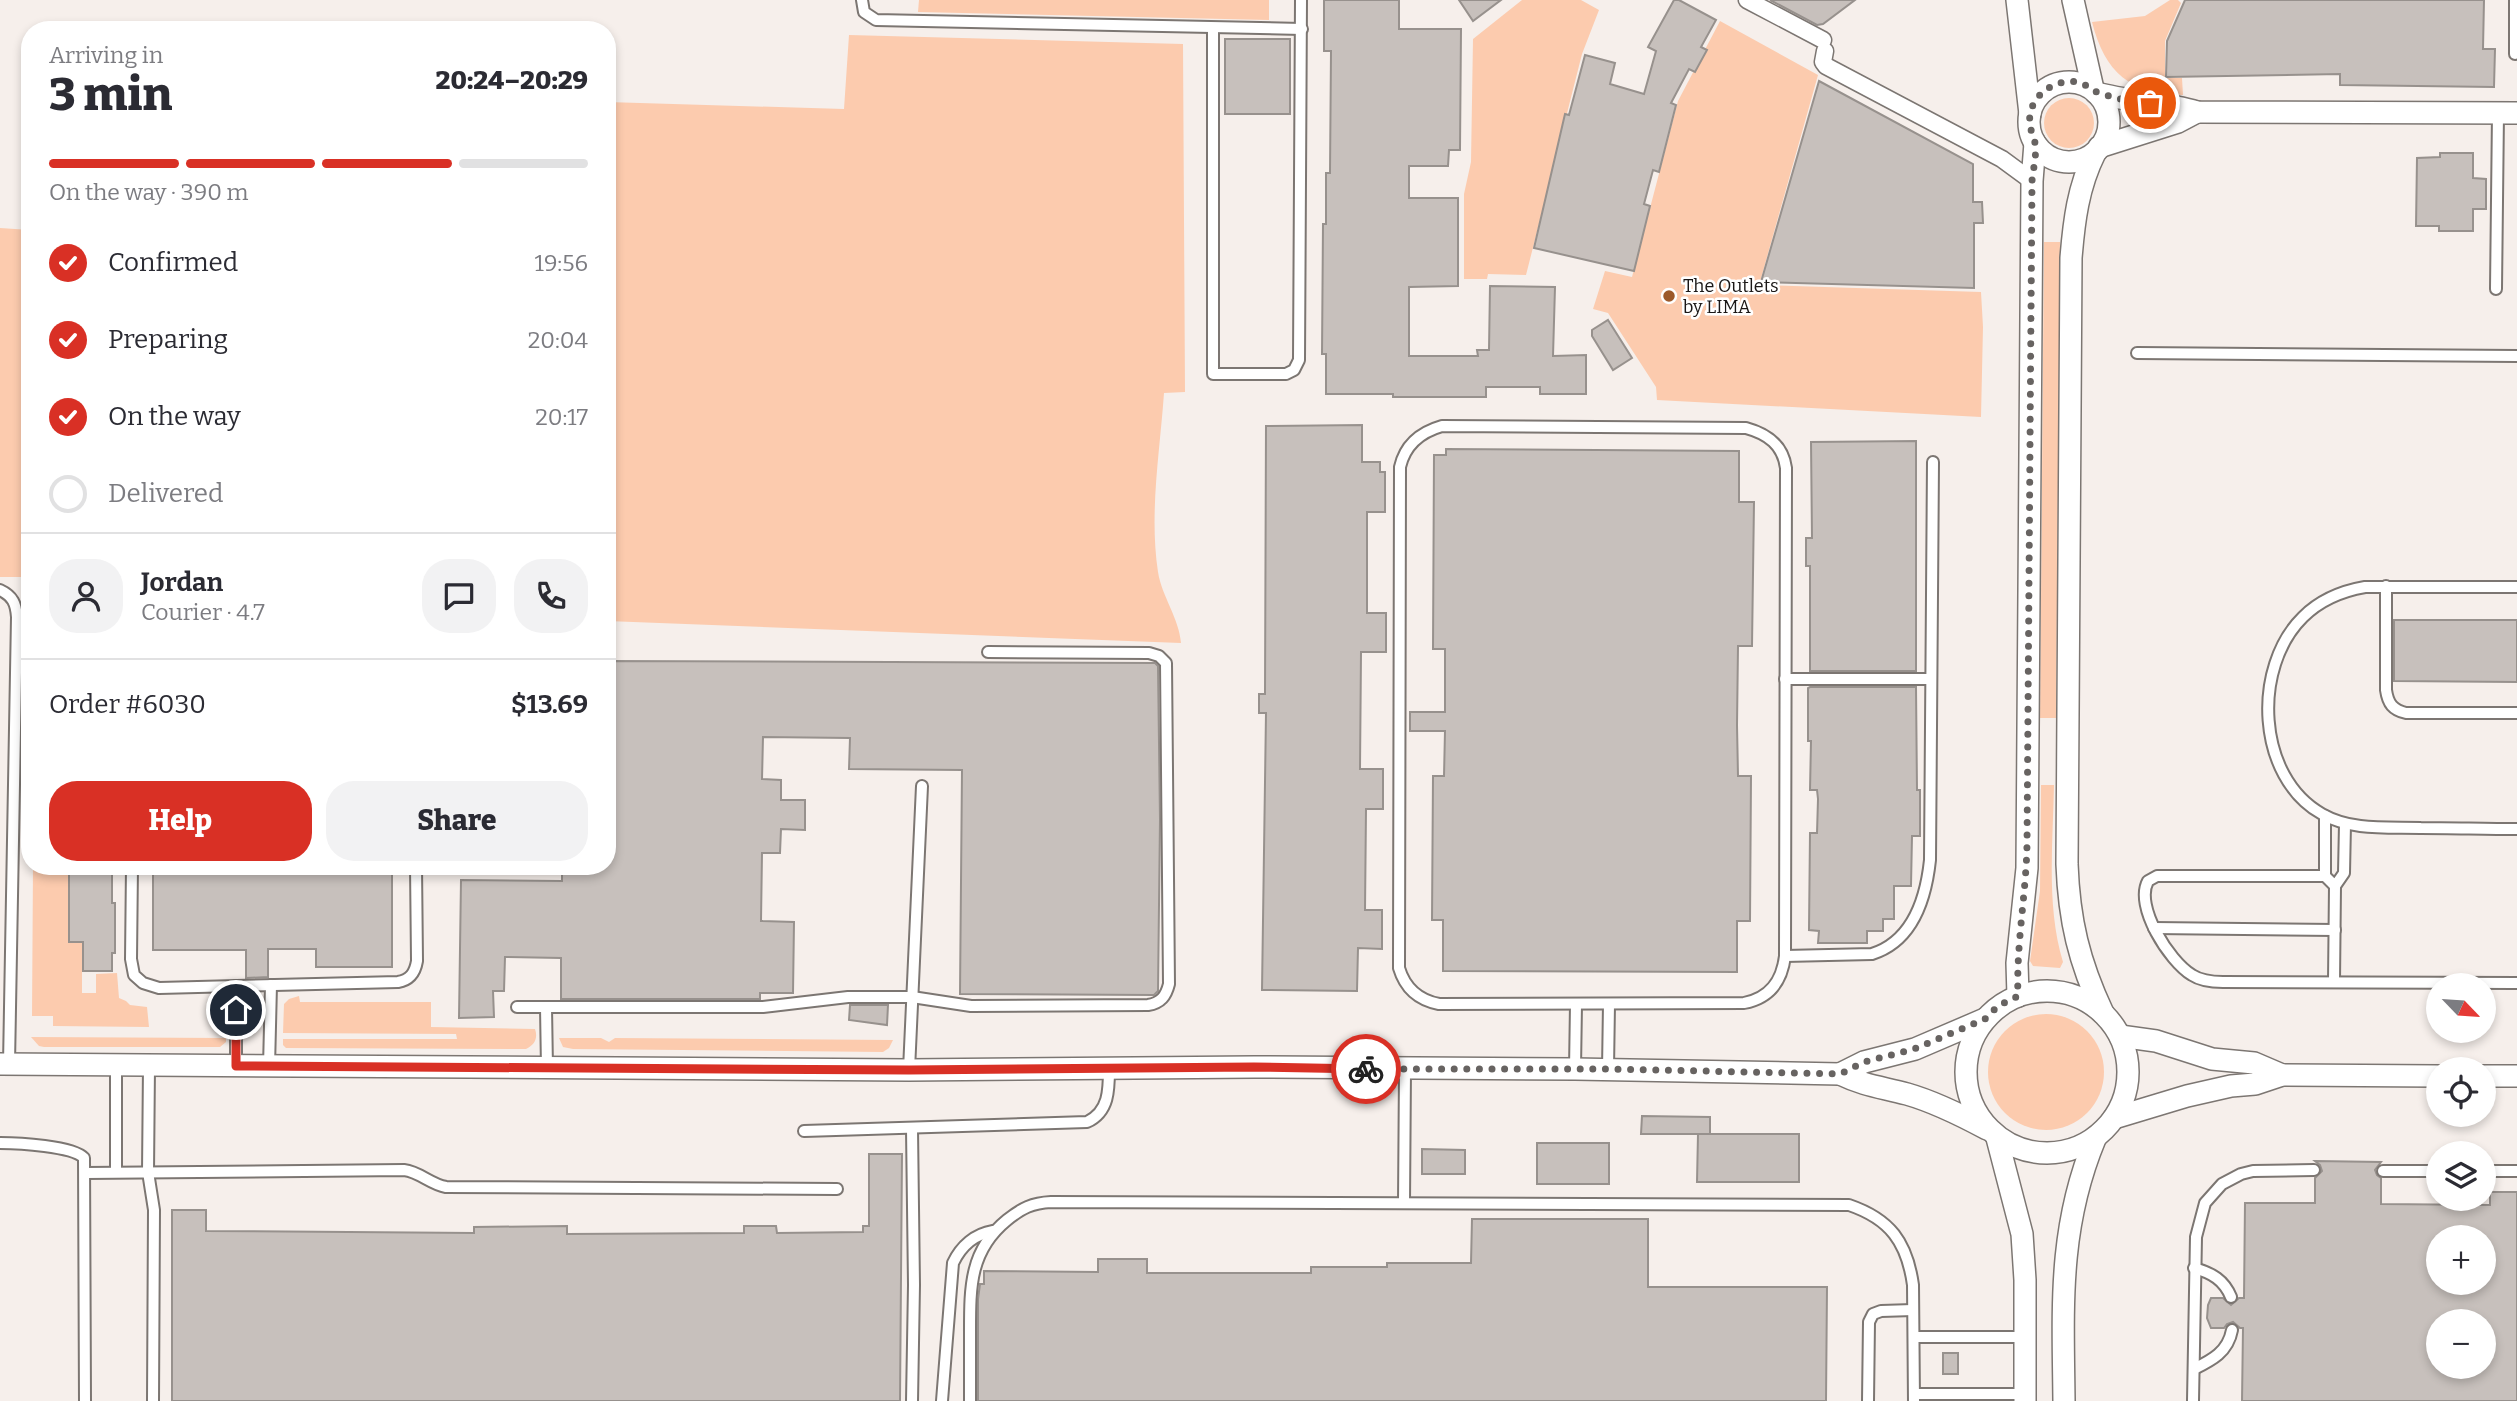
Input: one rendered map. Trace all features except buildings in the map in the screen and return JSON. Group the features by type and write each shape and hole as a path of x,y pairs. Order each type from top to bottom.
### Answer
{"street":[{"path":"1747,0 1824,46 1823,62 1826,66 2002,159 2032,181"},
{"path":"2017,0 2030,114 2029,130 2035,144 2047,156 2063,162 2080,161 2097,150 2178,122 2197,112"},
{"path":"4,1064 909,1070 1608,1069 1840,1074 1863,1085 1928,1101 2020,1150 2045,1154 2071,1151 2095,1139 2114,1118 2126,1092 2128,1063 2120,1036 2103,1013 2092,989 2075,940 2069,907 2067,864 2071,258 2075,210 2085,173 2106,139 2110,121 2105,103 2095,91 2073,0"},
{"path":"2030,114 2036,99 2047,88 2062,82 2078,82 2125,101 2175,105 2197,112 2508,113"},
{"path":"2018,996 2017,963 2027,868 2032,181 2035,144"},
{"path":"2025,1397 2022,1234 1992,1133 1978,1118 1968,1094 1965,1067 1971,1041 1985,1019 1998,1006 2018,996 2049,990 2080,997 2103,1013"},
{"path":"1840,1074 1864,1062 1914,1049 1985,1019"},
{"path":"2120,1036 2156,1041 2212,1059 2254,1063 2282,1075"},
{"path":"2114,1118 2187,1096 2231,1086 2255,1084 2282,1075 2426,1076"},
{"path":"2496,1076 2517,1076"},
{"path":"2064,1401 2065,1256 2077,1189 2095,1139"}],"lane":[{"path":"862,0 864,12 876,20 1302,29"},
{"path":"1213,28 1213,374 1286,374 1297,366 1301,0"},
{"path":"2515,0 2515,54"},
{"path":"2496,289 2508,113"},
{"path":"2137,353 2517,356"},
{"path":"1442,426 1746,428 1766,436 1781,449 1786,468 1785,956 1776,985 1769,993 1755,1001 1609,1004 1431,1002 1405,984 1399,968 1400,467 1405,452 1424,433 1442,426"},
{"path":"1785,956 1872,954 1883,950 1901,937 1925,895 1930,860 1933,462"},
{"path":"2517,587 2386,586 2348,590 2318,605 2291,632 2275,666 2269,720 2275,755 2293,788 2313,809 2325,816 2358,826 2517,830"},
{"path":"2386,586 2386,690 2390,705 2394,709 2406,713 2517,713"},
{"path":"0,590 14,601 17,617 4,1064"},
{"path":"517,1007 763,1007 837,998 912,997 971,1006 1155,1004 1165,996 1169,984 1166,663 1159,656 1149,653 988,652"},
{"path":"1785,679 1931,679"},
{"path":"909,1070 922,786"},
{"path":"2325,816 2325,876 2335,886"},
{"path":"2334,981 2335,886 2344,873 2345,824"},
{"path":"132,875 131,968 138,980 150,987 159,988 398,982 408,979 415,971 417,961 416,875"},
{"path":"2325,876 2157,876 2148,881 2143,892 2145,906 2154,928 2179,965 2202,979 2223,982 2517,983"},
{"path":"2154,928 2334,930"},
{"path":"269,1067 271,985"},
{"path":"236,986 236,1066"},
{"path":"1575,1069 1576,1004"},
{"path":"1608,1069 1609,1004"},
{"path":"546,1007 547,1068"},
{"path":"116,1065 116,1172"},
{"path":"149,1066 148,1172 154,1210 152,1401"},
{"path":"804,1130 1087,1122 1098,1116 1105,1105 1109,1090 1109,1068"},
{"path":"1404,1203 1405,1069"},
{"path":"912,1129 912,1401"},
{"path":"0,1143 41,1145 61,1151 79,1152 84,1158 85,1401"},
{"path":"86,1173 404,1170 446,1187 837,1189"},
{"path":"2193,1401 2194,1268 2199,1220 2205,1203 2231,1178 2253,1171 2314,1170"},
{"path":"2383,1171 2426,1171"},
{"path":"2496,1171 2517,1171"},
{"path":"942,1401 953,1263 961,1250 976,1236 993,1231 1025,1206 1036,1203 1849,1205 1871,1213 1883,1221 1900,1242 1911,1269 1914,1397 2025,1397"},
{"path":"970,1401 972,1280 977,1260 993,1231"},
{"path":"2194,1268 2220,1279 2231,1297"},
{"path":"1868,1401 1868,1322 1873,1314 1881,1311 1913,1310"},
{"path":"2194,1369 2223,1351 2232,1330"},
{"path":"1914,1337 2025,1337"}],"shaded area":[{"path":"919,0 1269,0 1269,20 918,12"},
{"path":"1522,0 1581,0 1599,10 1582,54 1526,275 1488,274 1487,279 1464,279 1464,194 1471,162 1473,39"},
{"path":"2170,0 2178,0 2181,3 2165,41 2165,78 2182,78 2183,95 2148,90 2122,77 2104,55 2092,22 2145,16"},
{"path":"1720,21 1818,75 1760,282 1766,285 1981,292 1981,417 1657,400 1656,387 1608,313 1593,309 1605,271 1632,277 1678,101"},
{"path":"849,35 1183,44 1185,392 1164,393 1155,527 1160,581 1181,643 616,621 616,102 844,109"},
{"path":"2069,98 2086,106 2094,123 2086,140 2069,148 2052,140 2044,123 2052,106"},
{"path":"0,228 21,229 21,577 0,577"},
{"path":"2044,242 2060,242 2056,718 2040,718"},
{"path":"2041,785 2054,785 2052,897 2063,962 2060,968 2033,966 2030,961 2040,891"},
{"path":"33,875 68,875 68,941 82,942 82,993 96,993 96,974 117,973 119,998 130,1005 147,1007 149,1027 53,1026 53,1016 32,1016"},
{"path":"299,996 300,1002 431,1002 431,1027 535,1029 536,1038 526,1049 286,1048 283,1039 457,1039 456,1034 283,1033 284,1004"},
{"path":"2046,1014 2068,1018 2087,1031 2100,1050 2104,1072 2100,1094 2087,1113 2068,1126 2046,1130 2024,1126 2005,1113 1992,1094 1988,1072 1992,1050 2005,1031 2024,1018"},
{"path":"31,1037 226,1038 226,1042 220,1047 44,1047 39,1046"},
{"path":"559,1038 601,1038 609,1042 615,1038 893,1040 883,1052 573,1049 563,1047"}],"way so far":[{"path":"1366,1069 1608,1069 1840,1074 1864,1062 1914,1049 1985,1019 1998,1006 2018,996 2017,963 2026,883 2027,845 2032,181 2035,144 2029,130 2030,114 2036,99 2047,88 2062,82 2078,82 2096,93 2125,101 2150,103"}],"place":[{"name":"The Outlets by LIMA","path":"1669,296"}],"route":[{"path":"236,1010 236,1066 909,1070 1254,1067 1366,1069"}]}
